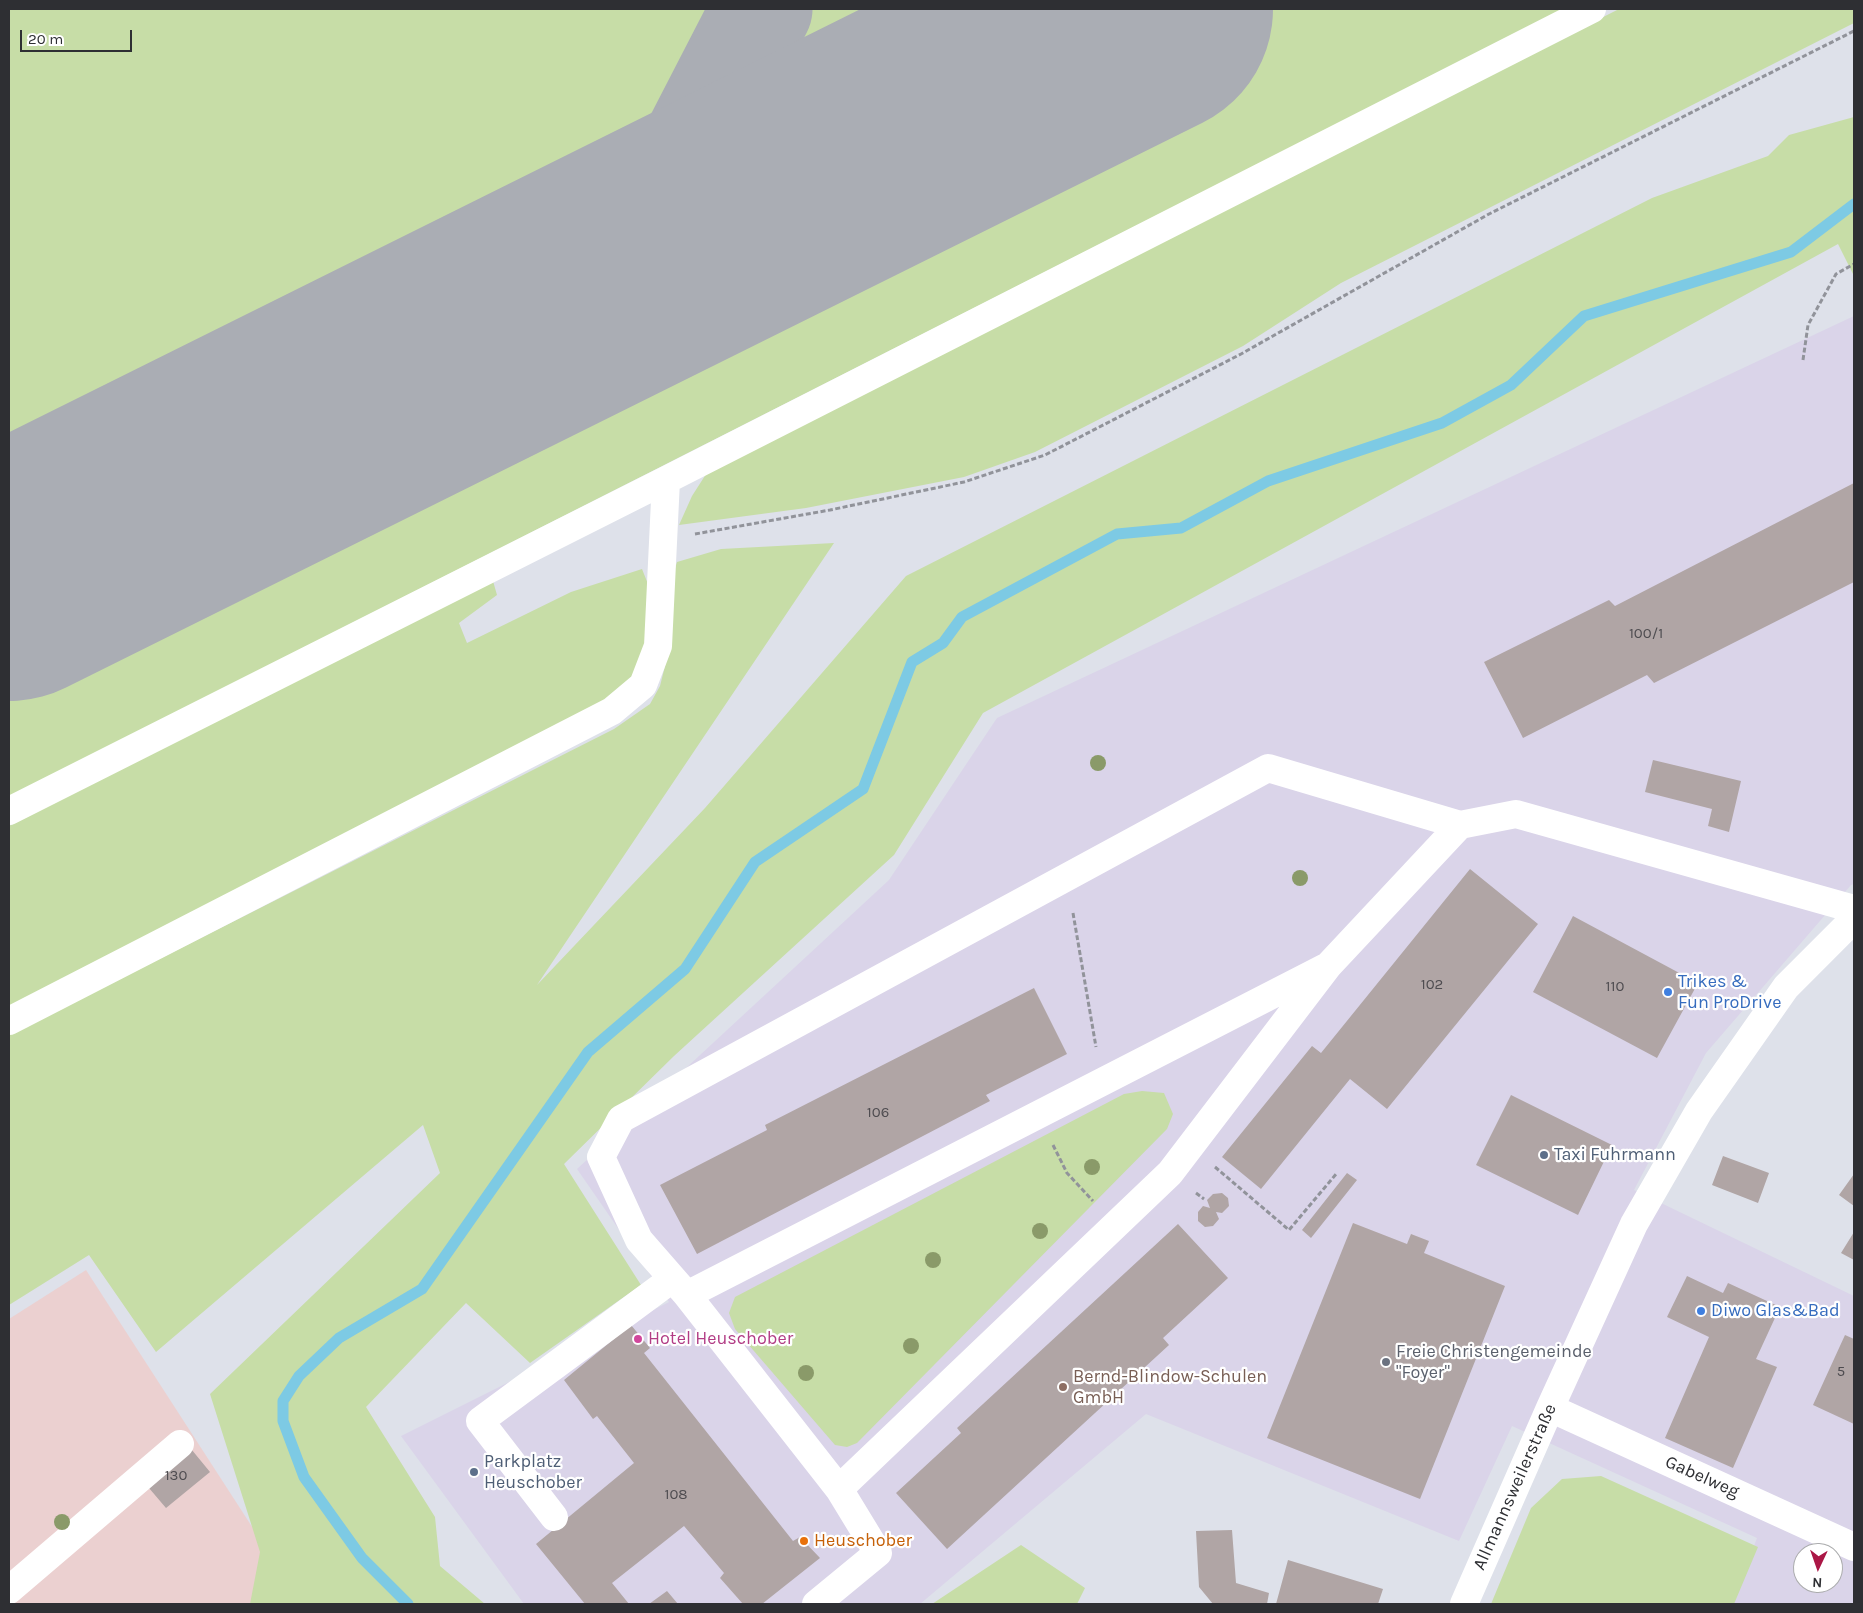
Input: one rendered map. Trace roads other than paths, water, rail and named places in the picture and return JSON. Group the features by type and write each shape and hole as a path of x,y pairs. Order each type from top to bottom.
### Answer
{"street":[{"path":"9,811 666,480 1592,9"},
{"path":"9,1021 612,711 643,686 658,646 666,480"},
{"path":"816,1604 878,1553 839,1489 680,1287 638,1240 601,1157 621,1119 1268,768 1460,825 1516,814 1854,909"},
{"path":"839,1489 1170,1172 1328,966 1460,825"},
{"name":"Allmannsweilerstraße","path":"1464,1604 1550,1408 1634,1224 1699,1111 1786,987 1854,919"},
{"path":"554,1517 480,1421 680,1287 1038,1115 1328,966"},
{"name":"Gabelweg","path":"1550,1408 1854,1547"},
{"path":"9,1590 180,1444"}],"waterway":[{"path":"408,1604 362,1558 304,1477 283,1421 283,1401 299,1376 339,1338 422,1289 588,1052 685,969 755,862 863,789 912,662 943,643 962,617 1117,534 1181,528 1268,481 1442,423 1511,385 1584,316 1791,252 1854,204"}],"place":[{"name":"Trikes & Fun ProDrive","path":"1668,992"},
{"name":"Taxi Fuhrmann","path":"1544,1155"},
{"name":"Diwo Glas&Bad","path":"1701,1311"},
{"name":"Hotel Heuschober","path":"638,1339"},
{"name":"Freie Christengemeinde \"Foyer\"","path":"1386,1362"},
{"name":"Bernd-Blindow-Schulen GmbH","path":"1063,1387"},
{"name":"Parkplatz Heuschober","path":"474,1472"},
{"name":"Heuschober","path":"804,1541"}]}
